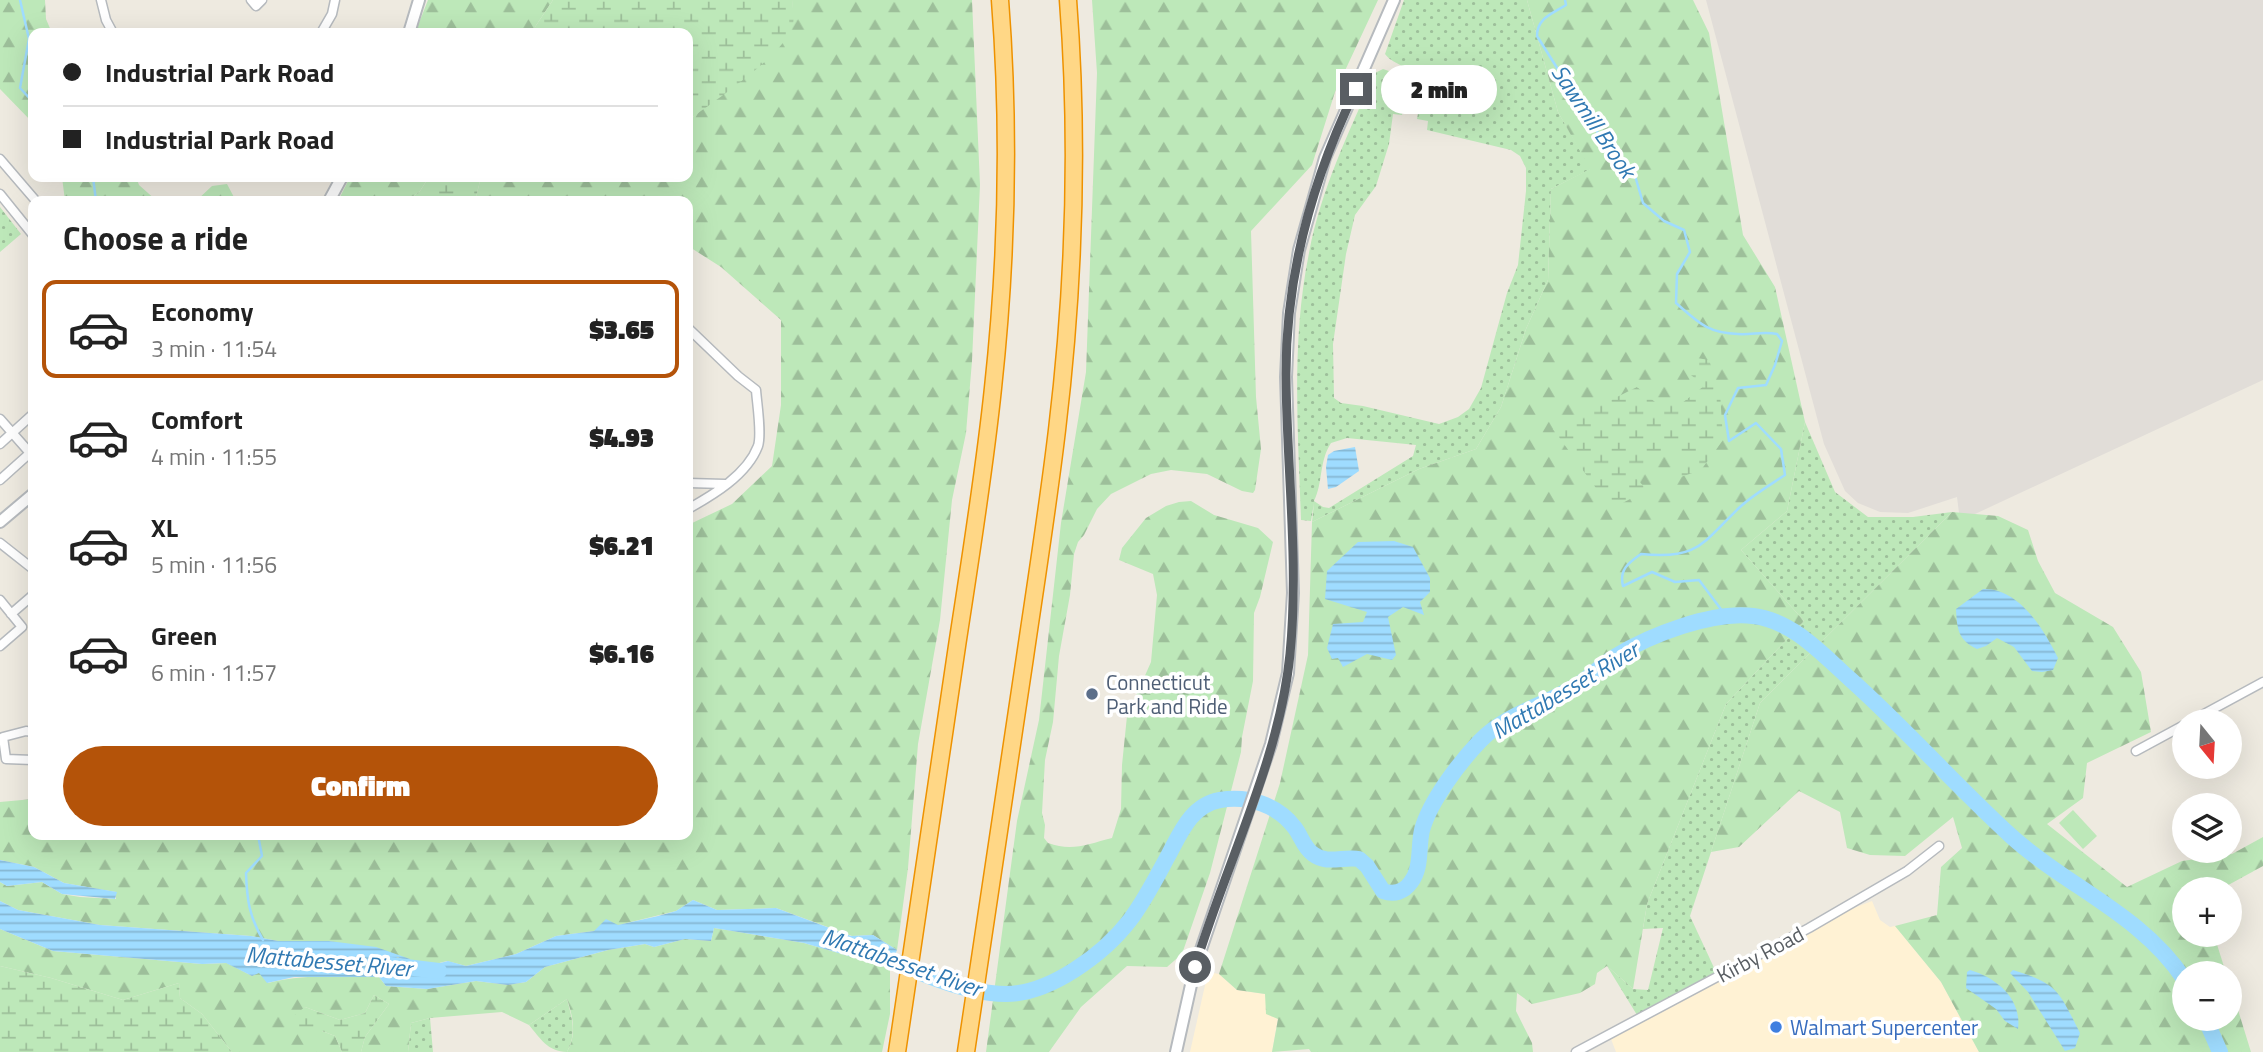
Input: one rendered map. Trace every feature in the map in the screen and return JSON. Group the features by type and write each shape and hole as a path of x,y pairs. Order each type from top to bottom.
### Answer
{"highway":[{"path":"897,1052 982,476 996,357 1003,263 1005,171 999,0"},
{"path":"966,1052 1049,496 1063,372 1071,271 1074,169 1068,0"}],"street":[{"path":"101,0 110,28"},
{"path":"251,0 256,6 262,0"},
{"path":"324,28 332,14 335,0"},
{"path":"411,28 419,0"},
{"path":"1176,1052 1197,960 1261,776 1288,673 1293,573 1286,377 1293,281 1306,219 1325,158 1394,0"},
{"path":"0,159 32,196"},
{"path":"0,194 28,229"},
{"path":"693,333 756,390 759,444 748,464 711,496 693,506"},
{"path":"0,419 28,448"},
{"path":"0,444 28,419"},
{"path":"0,480 28,454"},
{"path":"693,483 725,484"},
{"path":"0,522 28,498"},
{"path":"0,543 28,565"},
{"path":"0,600 22,627 0,646"},
{"path":"12,614 28,600"},
{"path":"2213,709 2263,682"},
{"path":"28,731 2,737 6,758 28,760"},
{"path":"2136,751 2172,732"},
{"name":"Kirby Road","path":"1576,1052 1787,940 1907,871 1939,846"}],"shaded area":[{"path":"1706,0 2263,0 2263,380 1960,521 1957,497 1908,513 1880,512 1858,503 1845,491 1824,444"},
{"path":"1872,901 1880,920 1890,927 1895,926 1941,982 1979,1052 1616,1052 1611,1039 1811,933 1846,911"},
{"path":"1208,972 1219,974 1237,990 1265,994 1278,1018 1272,1052 1190,1052"}],"green space":[{"path":"0,0 45,0 46,19 50,28 28,28 28,118 0,89"},
{"path":"428,0 553,0 534,28 417,28"},
{"path":"553,0 792,0 794,14 792,28 776,51 733,88 693,117 693,28 534,28"},
{"path":"792,0 972,0 980,185 972,361 966,433 952,500 940,620 918,744 908,868 897,950 873,935 852,936 776,908 717,910 693,900 676,911 594,931 556,936 516,954 466,966 447,961 416,969 395,964 397,957 409,962 410,959 329,941 278,941 251,936 100,925 18,910 0,901 0,882 7,886 42,882 62,894 116,899 116,892 64,883 34,867 0,860 0,802 28,799 28,840 693,840 693,523 732,504 772,466 781,405 781,320 721,267 693,249 693,196 476,196 480,182 693,182 693,117 793,20"},
{"path":"1092,0 1378,0 1335,92 1312,165 1251,231 1256,397 1261,449 1255,490 1253,493 1242,491 1207,474 1171,470 1151,474 1111,494 1097,509 1074,554 1059,656 1053,722 1045,760 1042,813 1044,838 1048,843 1065,847 1112,838 1121,809 1127,716 1151,662 1157,595 1153,574 1119,560 1122,548 1146,518 1166,506 1191,501 1214,515 1258,528 1273,542 1254,613 1253,681 1241,752 1210,873 1182,954 1167,967 1127,966 1081,1007 1049,1052 986,1052 1017,821 1039,720 1061,523 1086,372 1097,73"},
{"path":"1404,0 1527,0 1558,112 1591,169 1551,189 1548,280 1526,329 1501,407 1476,449 1419,469 1312,522 1314,503 1311,521 1301,520 1298,453 1297,386 1303,286 1314,229 1328,183 1375,73 1383,69 1401,81 1403,108 1402,115 1393,114 1389,144 1376,186 1355,215 1346,254 1333,344 1334,398 1341,403 1439,424 1458,417 1469,409 1481,388 1507,293 1518,265 1526,191 1526,168 1520,156 1511,150 1427,130 1428,121 1417,119 1420,97 1414,78 1385,54","holes":["1347,438 1416,445 1413,456 1329,508 1314,501 1331,443"]},
{"path":"1527,0 1693,0 1709,33 1743,235 1775,287 1805,422 1787,511 1741,550 1804,621 1726,704 1647,904 1633,989 1607,966 1597,973 1595,984 1580,993 1532,1004 1517,993 1516,1011 1532,1043 1533,1052 1311,1052 1309,1049 1272,1052 1278,1019 1266,1014 1265,994 1237,990 1219,974 1280,783 1308,655 1312,522 1419,469 1476,449 1501,407 1526,329 1548,280 1551,189 1590,169 1558,112"},
{"path":"63,182 138,182 151,196 64,196"},
{"path":"348,182 426,182 414,196 340,196"},
{"path":"426,182 480,182 476,196 414,196"},
{"path":"227,184 233,196 201,196 212,186"},
{"path":"0,207 21,234 0,252"},
{"path":"1697,358 1709,360 1720,392 1723,440 1701,470 1675,479 1670,476 1681,463 1675,448 1647,463 1637,479 1647,490 1617,506 1606,502 1553,429 1637,387 1655,402 1682,403 1704,386 1691,375"},
{"path":"1805,422 1835,492 1868,517 1913,517 1952,512 1760,703 1690,916 1716,972 1637,1015 1607,966 1633,989 1648,990 1663,928 1643,929 1647,904 1726,704 1804,621 1741,550 1787,511"},
{"path":"1952,512 1998,516 2028,530 2038,561 2055,593 2113,627 2141,672 2151,732 2087,763 2083,798 2047,824 2127,887 2178,863 2242,863 2242,849 2263,837 2263,866 2242,878 2172,877 2172,947 2218,947 2222,961 2172,961 2172,1031 2242,1031 2242,1023 2251,1052 1979,1052 1941,982 1895,926 1937,915 1941,867 1962,848 1953,817 1905,856 1870,855 1847,848 1840,812 1799,791 1739,847 1711,852 1760,703"},
{"path":"2073,810 2097,836 2083,849 2059,823"},
{"path":"714,928 804,943 890,968 890,1014 882,1052 567,1052 573,1026 567,999 529,1025 502,1012 430,1018 411,1023 408,1052 361,1052 365,1037 389,1004 374,995 365,1013 340,1020 305,1007 295,1031 322,1031 335,1036 342,1052 232,1052 202,1014 180,998 179,983 123,1000 0,966 0,929 53,951 202,964 227,963 252,976 259,972 268,983 296,978 337,976 379,977 386,986 427,989 476,981 508,985 526,982 545,967 608,950 645,944 654,947 685,939 711,941"},
{"path":"0,966 123,1000 179,983 180,998 202,1014 232,1052 0,1052"},
{"path":"374,995 389,1004 365,1037 361,1052 342,1052 335,1036 322,1031 294,1031 288,1020 305,1007 340,1020 365,1013"},
{"path":"567,999 573,1032 567,1052 550,1047 529,1025"},
{"path":"430,1018 433,1052 408,1052 411,1023"}],"water":[{"path":"1355,447 1359,471 1336,487 1328,489 1328,455 1334,451"},
{"path":"1394,541 1413,547 1430,578 1430,592 1420,602 1424,615 1403,607 1388,617 1396,655 1392,660 1367,654 1343,667 1338,658 1332,659 1327,648 1333,624 1363,622 1367,612 1325,599 1327,571 1358,542"},
{"path":"1983,589 2008,595 2028,612 2045,634 2058,658 2053,670 2032,671 2014,647 1997,638 1977,649 1962,638 1956,609"},
{"path":"0,860 34,867 64,883 117,892 115,899 62,894 42,882 7,886 0,882"},
{"path":"693,900 717,910 776,908 851,936 873,935 897,950 890,968 804,943 714,928 711,941 685,939 654,947 645,944 608,950 545,967 526,982 508,985 476,981 427,989 386,986 379,977 294,977 267,983 259,973 252,976 226,963 202,964 53,951 0,929 0,901 18,910 100,925 251,936 278,941 329,941 376,947 410,959 409,962 397,957 395,964 416,969 448,961 466,966 516,954 556,936 594,931 606,919 618,925 676,911"},
{"path":"1970,970 1989,978 2006,991 2016,1008 2018,1029 1966,988 1967,972"},
{"path":"2013,970 2040,980 2056,991 2080,1033 2075,1048 2065,1051 2028,992 2010,973"}],"waterway":[{"path":"20,0 28,35"},
{"name":"Sawmill Brook","path":"1565,0 1566,5 1542,21 1537,36 1608,149 1633,169 1643,203 1664,221 1684,230 1690,252 1677,274 1676,303 1711,329 1727,333 1777,334 1782,341 1766,385 1738,388 1725,415 1729,441 1756,423 1781,449 1785,475 1745,503 1698,546 1676,554 1641,554 1629,564 1622,576 1623,586 1652,572 1675,582 1699,580 1726,616"},
{"path":"28,44 20,88 28,97"},
{"path":"94,182 95,196"},
{"name":"Mattabesset River","path":"875,952 939,980 989,993 1023,992 1058,980 1091,958 1119,933 1145,897 1194,814 1220,800 1241,799 1271,808 1288,820 1313,854 1330,860 1359,859 1367,866 1383,891 1399,892 1414,876 1422,830 1438,795 1463,760 1491,731 1516,715 1569,690 1616,656 1646,640 1682,626 1737,615 1753,616 1781,624 1806,640 1871,698 2011,836 2125,919 2172,963"},
{"path":"259,840 262,856 246,873 246,883 252,915 263,940"},
{"name":"Mattabesset River","path":"381,964 439,971"},
{"name":"Mattabesset River","path":"2211,1031 2220,1052"}],"place":[{"name":"Connecticut Park and Ride","path":"1092,694"},
{"name":"Walmart Supercenter","path":"1776,1027"}],"route":[{"path":"1195,967 1261,776 1276,729 1284,691 1293,613 1286,377 1289,313 1299,250 1315,188 1332,141 1356,89"}]}
